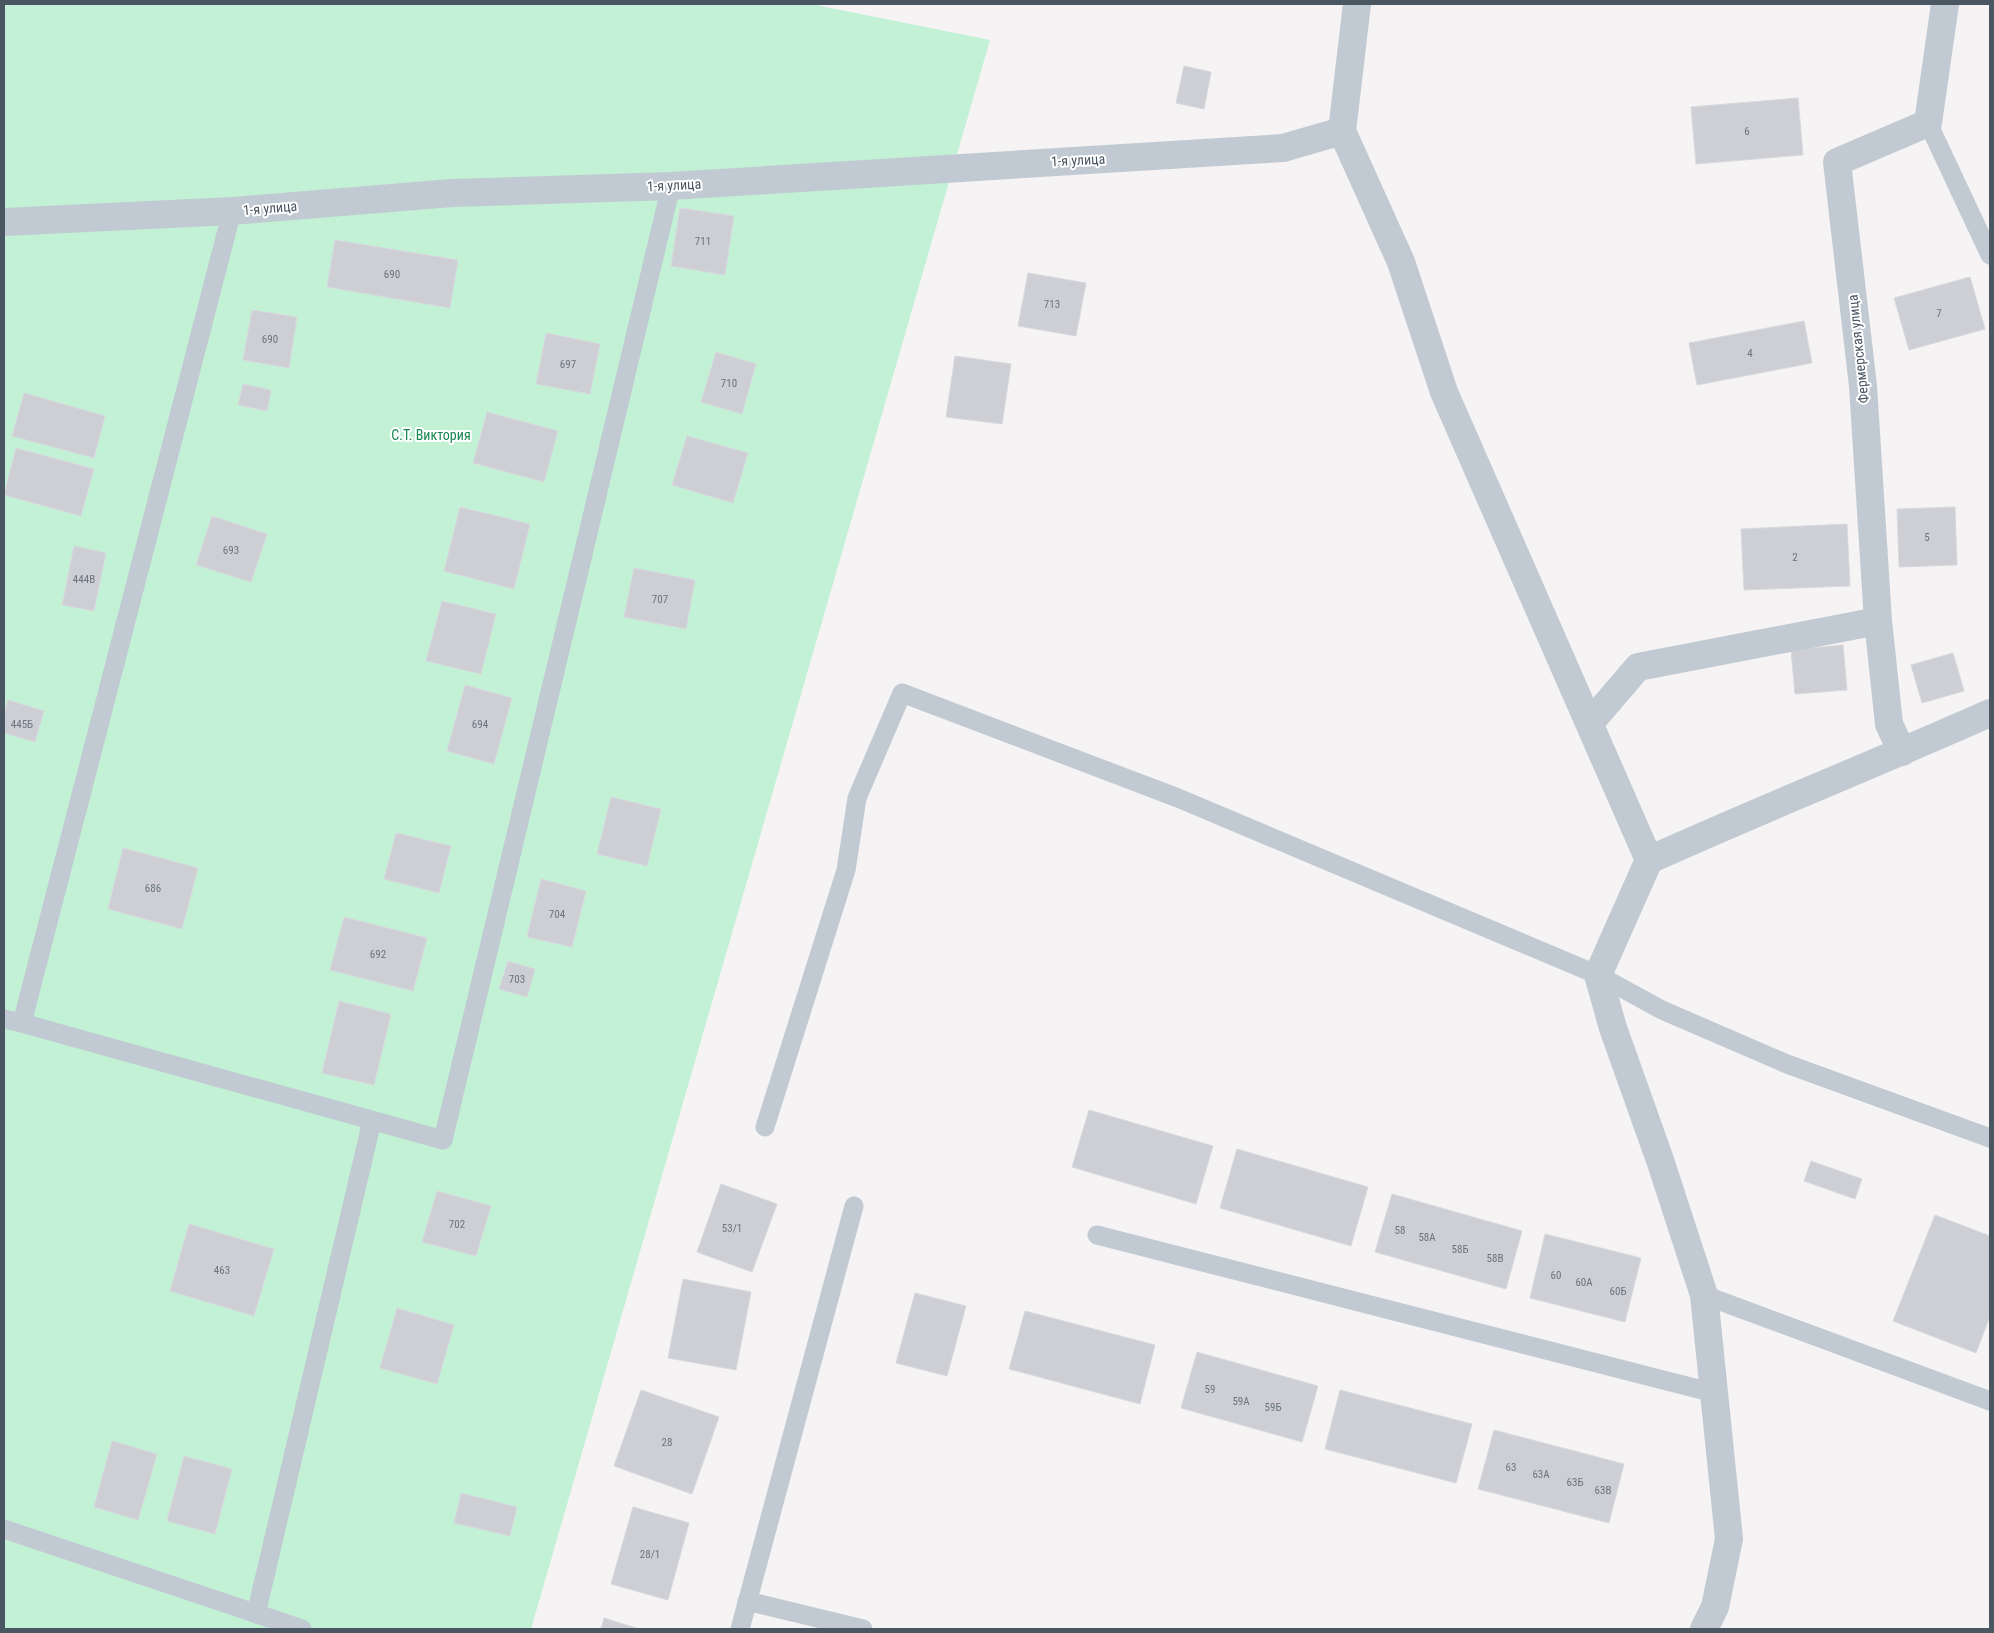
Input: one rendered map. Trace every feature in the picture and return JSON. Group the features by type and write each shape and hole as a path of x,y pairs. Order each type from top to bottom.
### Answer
{"street":[{"path":"1357,4 1342,131 1401,262 1444,392 1649,860"},
{"path":"1928,123 1945,4"},
{"name":"Фермерская улица","path":"1902,752 1889,724 1878,621 1863,386 1837,162 1928,123"},
{"name":"1-я улица","path":"4,222 232,212 452,193 671,186 1283,148 1342,131"},
{"path":"1590,723 1638,667 1878,621"},
{"path":"1712,1627 1729,1539 1704,1295 1660,1160 1613,1028 1598,976 1649,860 1990,713"}],"lane":[{"path":"1928,123 1990,255"},
{"path":"4,1018 443,1140 671,186"},
{"path":"22,1023 232,212"},
{"path":"764,1127 846,870 857,798 902,693 1178,798 1598,976 1662,1010 1787,1064 1990,1138"},
{"path":"256,1614 372,1121"},
{"path":"740,1629 854,1206"},
{"path":"1097,1235 1714,1393"},
{"path":"1704,1295 1990,1401"},
{"path":"4,1529 301,1629"},
{"path":"747,1601 863,1629"}],"green space":[{"name":"С.Т. Виктория","path":"4,4 811,4 990,40 531,1629 4,1629"}],"building":[{"path":"1184,66 1211,72 1204,109 1176,103"},
{"path":"1798,98 1803,155 1696,164 1691,107"},
{"path":"680,208 734,216 725,275 671,266"},
{"path":"335,240 458,260 450,308 327,287"},
{"path":"1028,273 1086,283 1076,336 1018,326"},
{"path":"1970,277 1985,329 1909,350 1894,298"},
{"path":"252,310 297,317 289,368 243,360"},
{"path":"1804,321 1812,363 1697,385 1689,343"},
{"path":"546,333 600,344 590,394 536,384"},
{"path":"716,352 756,364 742,414 701,402"},
{"path":"955,356 1011,364 1002,424 946,417"},
{"path":"243,384 271,390 267,411 238,405"},
{"path":"24,393 105,416 94,458 12,436"},
{"path":"487,412 558,431 544,482 473,463"},
{"path":"687,436 748,453 733,503 672,485"},
{"path":"16,448 94,469 81,516 4,495"},
{"path":"460,507 530,524 514,589 444,571"},
{"path":"1955,507 1957,565 1899,567 1897,509"},
{"path":"212,516 267,534 251,582 196,565"},
{"path":"1847,524 1850,586 1744,590 1741,529"},
{"path":"74,546 106,553 94,611 62,605"},
{"path":"634,568 695,580 686,629 624,617"},
{"path":"442,601 496,614 481,674 426,661"},
{"path":"1843,645 1847,690 1795,694 1791,650"},
{"path":"1953,653 1964,691 1922,703 1911,665"},
{"path":"465,685 512,698 494,764 447,751"},
{"path":"8,700 44,711 35,742 4,733 4,715"},
{"path":"611,797 661,809 647,866 597,854"},
{"path":"396,833 451,846 439,893 384,879"},
{"path":"123,848 198,868 182,929 108,909"},
{"path":"541,879 586,891 572,947 527,937"},
{"path":"344,917 427,938 413,991 330,970"},
{"path":"508,961 535,969 527,997 499,989"},
{"path":"339,1001 391,1014 374,1085 322,1073"},
{"path":"1089,1110 1213,1146 1196,1204 1072,1167"},
{"path":"1237,1149 1368,1187 1351,1246 1220,1208"},
{"path":"1811,1161 1862,1179 1855,1199 1804,1181"},
{"path":"721,1184 777,1204 752,1272 697,1252"},
{"path":"437,1191 491,1206 476,1256 422,1242"},
{"path":"1392,1194 1522,1231 1506,1289 1375,1252"},
{"path":"1935,1215 1990,1236 1990,1316 1976,1353 1893,1321"},
{"path":"189,1224 274,1249 254,1316 170,1291"},
{"path":"1545,1234 1641,1258 1625,1322 1530,1298"},
{"path":"683,1279 751,1292 736,1370 668,1358"},
{"path":"915,1293 966,1306 947,1376 896,1363"},
{"path":"397,1308 454,1325 437,1384 380,1368"},
{"path":"1025,1311 1155,1345 1140,1404 1009,1369"},
{"path":"1197,1352 1318,1386 1302,1442 1181,1408"},
{"path":"641,1390 719,1417 692,1494 614,1466"},
{"path":"1340,1390 1472,1424 1456,1483 1325,1449"},
{"path":"1494,1430 1624,1464 1609,1523 1478,1489"},
{"path":"112,1441 157,1454 138,1520 94,1507"},
{"path":"184,1456 232,1469 215,1534 167,1521"},
{"path":"461,1493 517,1507 510,1536 454,1523"},
{"path":"633,1507 689,1523 668,1600 611,1584"},
{"path":"604,1618 639,1629 601,1629"}]}
